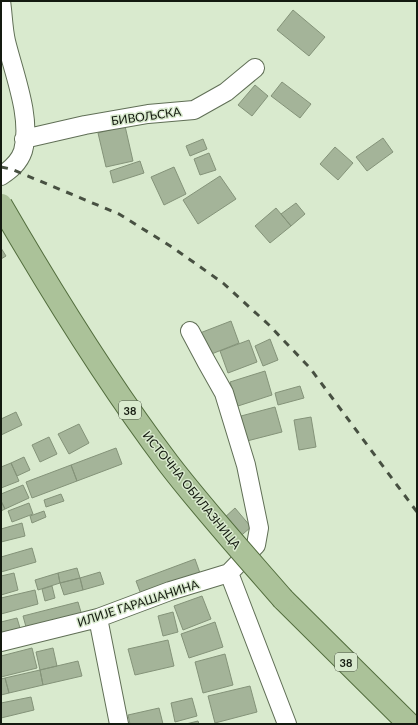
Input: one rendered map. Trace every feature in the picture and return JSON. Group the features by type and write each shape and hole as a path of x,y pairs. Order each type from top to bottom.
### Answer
{"main road":[{"name":"ИСТОЧНА ОБИЛАЗНИЦА","path":"1,204 86,345 141,425 201,505 283,599 409,724"}],"street":[{"path":"1,176 17,163 23,152 26,128 24,113 5,38 2,1"},
{"name":"БИВОЉСКА","path":"24,139 85,125 148,114 194,110 226,92 256,68"},
{"name":"ИЛИЈЕ ГАРАШАНИНА","path":"1,642 98,618 229,573 256,545 259,528 246,465 224,393 190,330"},
{"path":"229,573 287,724"},
{"path":"98,618 119,724"}],"building":[{"path":"293,10 325,37 309,56 277,30"},
{"path":"282,82 311,104 300,118 271,96"},
{"path":"255,85 268,96 252,116 238,105"},
{"path":"125,126 133,161 106,167 98,133"},
{"path":"383,138 393,152 367,171 356,157"},
{"path":"203,139 207,149 190,156 186,146"},
{"path":"335,147 353,163 338,180 320,164"},
{"path":"209,153 216,170 200,175 194,159"},
{"path":"140,161 144,173 113,183 110,171"},
{"path":"174,167 186,194 164,205 151,177"},
{"path":"220,176 236,199 198,224 183,200"},
{"path":"296,203 305,214 291,226 281,214"},
{"path":"276,208 291,226 270,243 255,226"},
{"path":"1,248 6,256 1,259"},
{"path":"231,321 239,343 209,355 200,333"},
{"path":"270,339 278,360 263,366 255,346"},
{"path":"249,340 257,362 228,373 220,351"},
{"path":"265,371 272,395 238,406 230,382"},
{"path":"300,386 304,398 278,405 275,393"},
{"path":"275,407 282,432 247,441 241,416"},
{"path":"16,412 22,425 1,435 1,419"},
{"path":"311,417 316,447 299,450 294,420"},
{"path":"79,424 89,443 69,454 58,434"},
{"path":"49,437 57,454 40,462 32,445"},
{"path":"116,448 122,464 77,481 71,465"},
{"path":"24,457 30,470 17,476 11,463"},
{"path":"11,463 19,481 1,488 1,467"},
{"path":"71,465 77,481 32,498 26,482"},
{"path":"23,485 29,498 5,509 1,501 1,494"},
{"path":"61,494 64,501 46,507 44,500"},
{"path":"1,501 5,509 1,511"},
{"path":"29,503 33,514 12,522 8,511"},
{"path":"235,508 251,527 228,547 212,529"},
{"path":"44,511 46,517 32,523 30,516"},
{"path":"22,523 25,536 1,542 1,529"},
{"path":"32,548 36,562 1,572 1,557"},
{"path":"195,559 201,576 142,597 136,581"},
{"path":"77,568 80,578 60,583 58,573"},
{"path":"100,572 104,584 83,590 80,578"},
{"path":"14,573 18,590 1,595 1,576"},
{"path":"58,573 60,583 38,590 35,580"},
{"path":"80,578 83,590 64,595 60,583"},
{"path":"52,586 55,598 45,601 42,589"},
{"path":"35,590 38,604 1,614 1,598"},
{"path":"202,596 211,619 183,630 174,606"},
{"path":"78,602 83,619 28,634 23,616"},
{"path":"173,612 178,632 163,636 158,616"},
{"path":"17,618 20,628 1,633 1,622"},
{"path":"215,622 223,647 189,658 181,634"},
{"path":"168,640 174,666 135,675 128,649"},
{"path":"32,648 37,668 1,677 1,656"},
{"path":"53,648 57,666 40,670 36,652"},
{"path":"225,654 233,685 203,693 195,662"},
{"path":"78,661 82,676 43,685 40,670"},
{"path":"40,670 43,685 9,693 5,678"},
{"path":"5,678 9,693 1,695 1,679"},
{"path":"250,686 257,712 215,723 208,696"},
{"path":"31,697 34,710 1,718 1,703"},
{"path":"192,698 197,716 175,722 171,703"},
{"path":"159,708 163,724 130,724 128,715"},
{"path":"198,721 199,724 186,724"}],"railway":[{"path":"1,167 11,169 119,214 172,247 223,283 269,325 310,368 417,512"}]}
